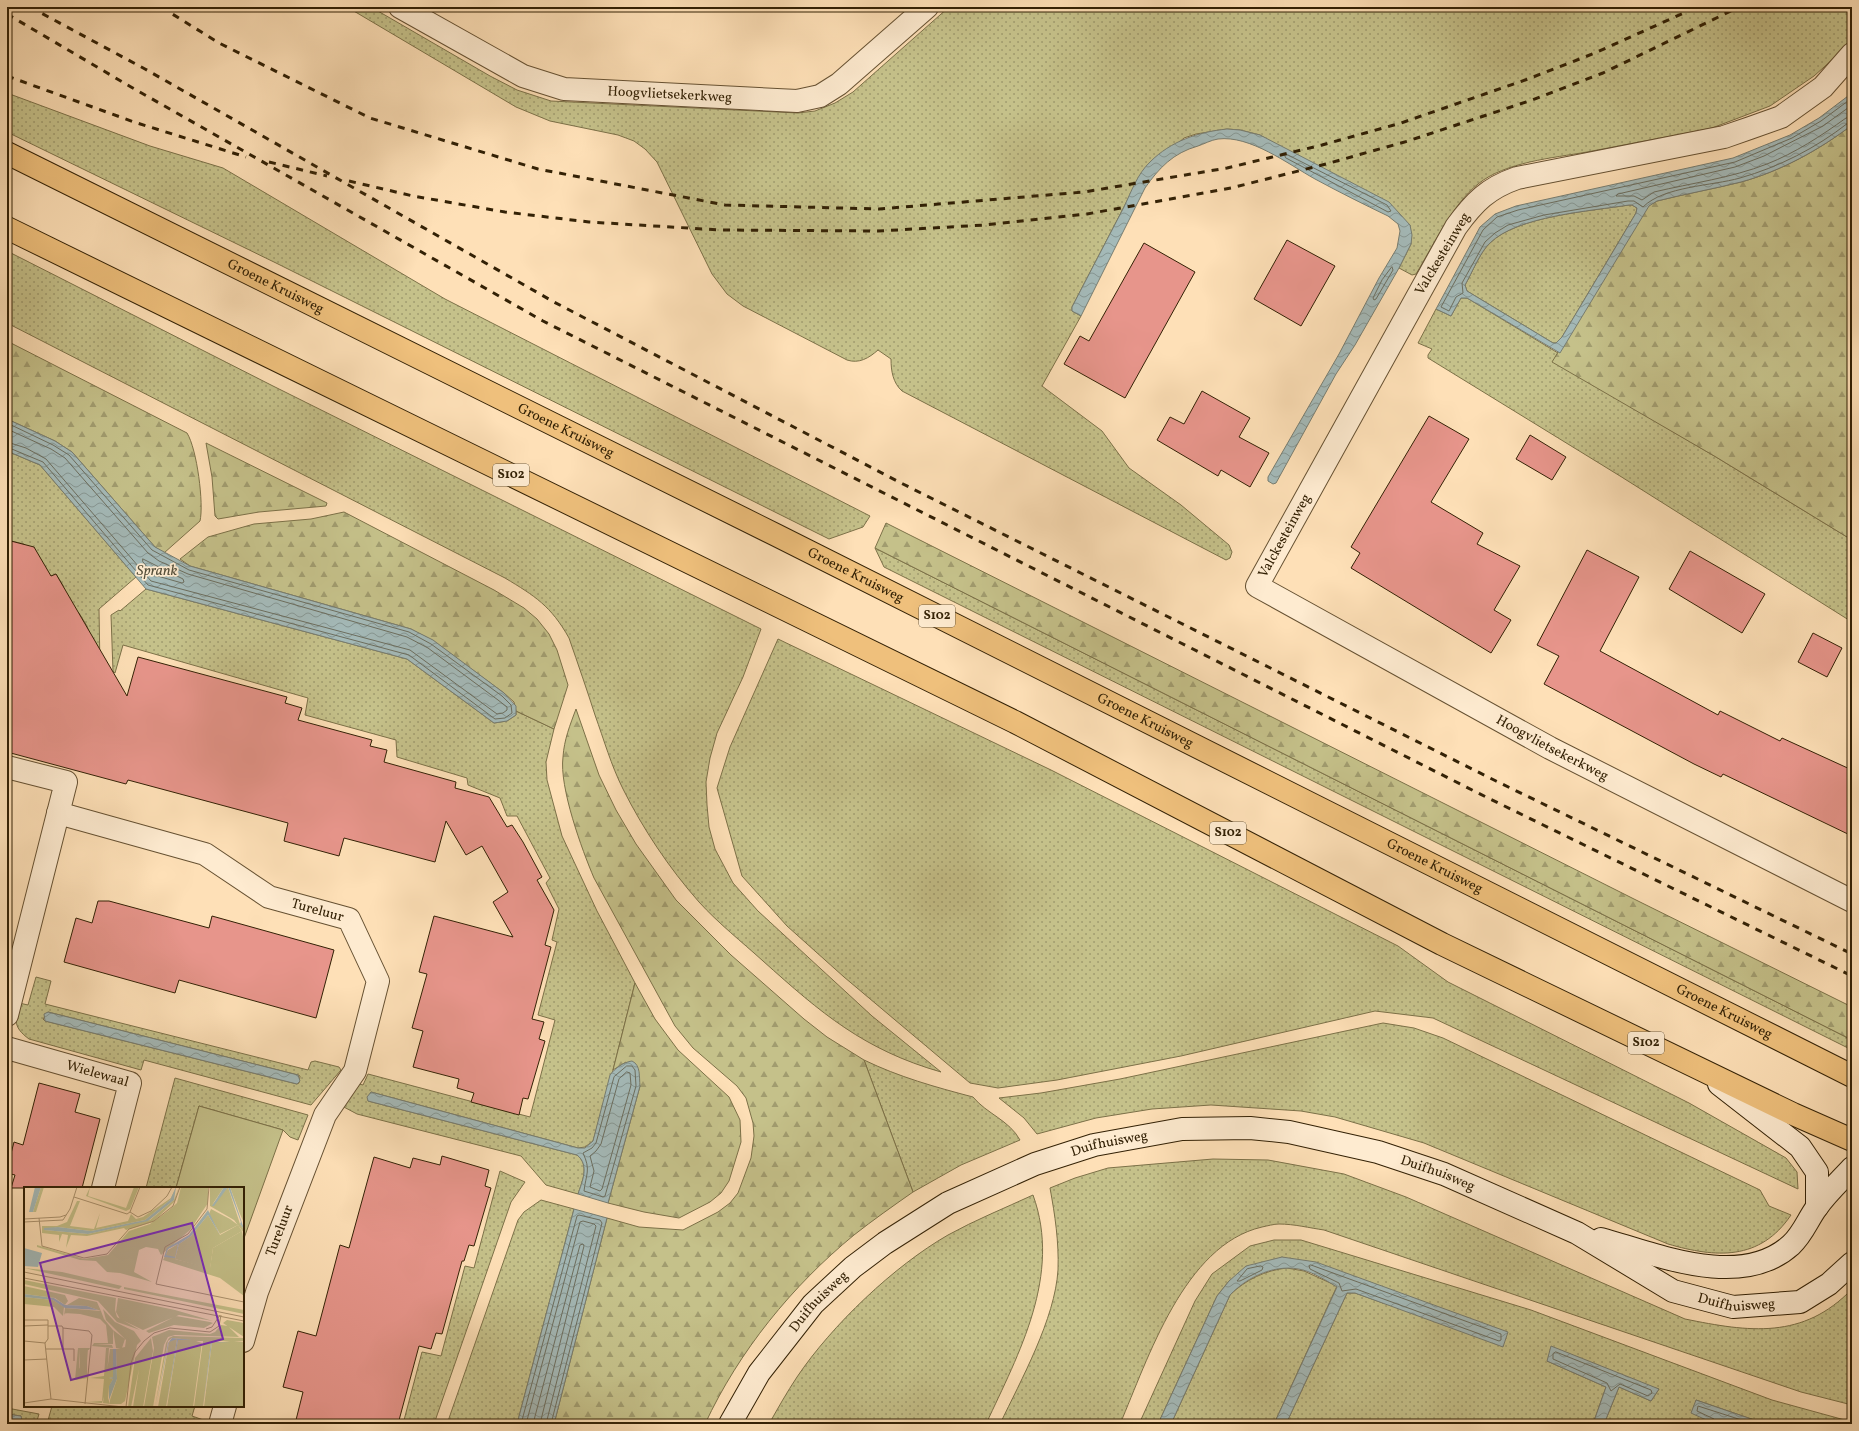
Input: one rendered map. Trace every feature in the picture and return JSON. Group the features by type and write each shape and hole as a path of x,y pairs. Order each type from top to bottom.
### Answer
{"main road":[{"name":"Groene Kruisweg","path":"7,153 790,542 1852,1076"},
{"name":"S102","path":"7,228 1015,722 1442,944 1793,1114 1852,1140"}],"street":[{"name":"Hoogvlietsekerkweg","path":"400,7 523,76 564,89 797,100 820,96 839,84 927,7"},
{"name":"Valckesteinweg","path":"1258,586 1450,238 1465,214 1475,202 1489,191 1517,178 1724,137 1780,117 1823,87 1852,54"},
{"name":"Hoogvlietsekerkweg","path":"1258,586 1550,748 1852,901"},
{"path":"7,767 66,782 7,1015"},
{"name":"Tureluur","path":"58,813 205,854 269,897 349,919 378,981 355,1071 325,1115 257,1292 244,1338"},
{"name":"Wielewaal","path":"7,1048 130,1083 104,1187"},
{"path":"1697,1068 1800,1147 1817,1172 1817,1207"},
{"name":"Duifhuisweg","path":"730,1424 759,1373 813,1304 853,1267 874,1251 948,1203 1036,1164 1094,1145 1182,1129 1250,1128 1290,1132 1378,1152 1444,1174 1577,1233 1673,1291 1733,1308 1800,1302 1829,1284 1852,1263"},
{"name":"Duifhuisweg","path":"1577,1233 1689,1264 1733,1268 1775,1257 1792,1244 1817,1207 1852,1168"},
{"path":"220,1424 225,1407"}],"green space":[{"path":"347,7 371,7 490,76 517,90 551,101 798,113 815,111 835,103 853,92 949,7 1852,7 1852,38 1843,50 1814,76 1770,106 1712,128 1530,162 1515,166 1489,177 1478,184 1451,214 1416,274 1412,275 1399,268 1411,244 1410,225 1260,135 1240,130 1227,129 1196,134 1184,138 1140,176 1072,307 1072,311 1081,316 1042,386 1102,431 1129,468 1181,505 1229,545 1232,552 1230,558 1226,560 902,391 896,384 893,376 891,359 878,350 864,360 847,360 743,306 727,294 712,274 657,162 645,149 634,141 618,135 550,121 516,107"},
{"path":"7,93 150,146 223,168 445,299 870,516 863,527 829,539 276,263 7,132"},
{"path":"1852,125 1852,540 1716,457 1552,362 1648,206 1657,201 1741,182 1771,172 1813,151"},
{"path":"1629,205 1637,208 1636,213 1562,337 1556,343 1553,343 1467,291 1465,285 1476,263 1486,247 1502,234 1518,227 1555,216"},
{"path":"7,251 273,386 761,629 743,677 717,733 710,758 706,782 707,805 709,827 715,849 733,883 758,911 872,1016 941,1072 889,1053 845,1028 784,980 722,925 699,902 677,876 657,848 623,789 608,752 569,638 556,618 542,603 534,596 505,578 7,323"},
{"path":"1461,298 1467,298 1558,353 1553,361 1716,457 1852,540 1852,622 1620,476 1428,358 1428,355 1432,349 1418,343 1436,309 1451,316"},
{"path":"7,341 187,433 191,441 197,463 201,502 200,521 164,553 155,547 72,452 55,441 7,419"},
{"path":"206,443 327,503 326,506 259,512 218,519 215,516 212,477"},
{"path":"7,451 40,465 136,577 99,609 100,669 87,626 79,613 73,616 59,590 64,587 56,574 51,576 22,554 24,544 7,540"},
{"path":"344,512 494,590 524,608 537,619 549,634 557,650 568,685 554,729 516,711 514,702 504,693 433,641 411,629 190,566 180,559 208,537 254,524 311,519"},
{"path":"886,523 1852,1007 1852,1040 875,548"},
{"path":"875,548 1852,1040 1852,1050 884,567"},
{"path":"146,589 407,659 494,723 507,721 516,715 516,711 554,729 546,762 547,780 562,836 597,911 635,983 593,1141 585,1147 578,1148 371,1092 368,1101 577,1155 581,1159 584,1169 583,1179 578,1194 546,1185 521,1156 357,1114 342,1106 359,1084 363,1085 368,1074 530,1117 555,1020 538,1015 557,942 552,940 559,909 546,883 550,878 517,816 507,816 500,798 468,785 467,778 397,757 396,740 305,715 308,698 123,645 115,673 113,671 111,615 119,610 120,611"},
{"path":"778,639 1051,770 1398,946 1448,982 1689,1103 1786,1158 1797,1172 1798,1189 1433,1018 1375,1011 1181,1056 1057,1080 998,1088 970,1083 844,977 787,926 742,876 717,788 730,747"},
{"path":"576,709 599,775 616,810 636,844 676,900 731,955 804,1019 827,1037 864,1060 913,1192 854,1235 809,1276 789,1298 769,1321 734,1371 705,1424 554,1424 607,1218 639,1227 683,1230 718,1212 730,1203 738,1193 751,1158 754,1136 753,1123 746,1098 737,1086 693,1048 675,1026 594,878 572,818 564,785 563,757 568,733"},
{"path":"36,977 51,981 45,1004 308,1070 311,1062 315,1061 339,1067 341,1070 311,1105 144,1060 141,1070 29,1039 20,1031 16,1023 19,1003 28,1005","holes":["48,1012 300,1076 299,1083 297,1084 45,1021 43,1019"]},
{"path":"635,983 655,1019 678,1050 729,1097 740,1120 741,1142 729,1181 721,1193 710,1202 679,1218 644,1212 608,1203 640,1086 626,1062 613,1070"},
{"path":"1383,1023 1414,1028 1443,1038 1760,1190 1769,1206 1791,1215 1779,1230 1765,1241 1751,1248 1736,1252 1703,1252 1668,1244 1424,1143 1335,1117 1301,1111 1211,1105 1152,1109 1096,1118 1037,1134 1024,1118 999,1098 1041,1093 1120,1079"},
{"path":"864,1060 904,1077 973,1097 1010,1127 1020,1140 961,1165 913,1192"},
{"path":"175,1078 308,1115 298,1140 290,1137 283,1130 199,1106 176,1187 146,1187"},
{"path":"199,1106 283,1130 244,1238 244,1187 176,1187"},
{"path":"1213,1159 1268,1160 1344,1174 1406,1197 1685,1319 1709,1324 1753,1329 1774,1328 1795,1324 1814,1317 1833,1305 1852,1289 1852,1405 1801,1392 1324,1230 1296,1225 1279,1224 1262,1227 1235,1238 1211,1256 1190,1280 1172,1308 1157,1338 1120,1424 1000,1424 1036,1349 1051,1309 1056,1289 1058,1249 1050,1188 1075,1178 1108,1168"},
{"path":"500,1171 525,1182 511,1202 434,1424 403,1424 422,1352 441,1356 465,1266 474,1268"},
{"path":"1033,1195 1041,1225 1043,1255 1040,1284 1033,1313 1023,1341 986,1424 769,1424 793,1383 811,1357 865,1298 907,1263 948,1235 979,1219"},
{"path":"541,1200 574,1209 517,1424 447,1424 518,1220 524,1212"},
{"path":"1274,1240 1301,1240 1531,1310 1772,1400 1852,1422 1852,1424 1766,1424 1696,1400 1715,1424 1604,1424 1619,1387 1651,1401 1659,1389 1547,1361 1606,1387 1593,1424 1286,1424 1347,1293 1355,1293 1383,1303 1282,1257 1229,1281 1217,1296 1158,1424 1139,1424 1195,1301 1212,1274 1250,1246"},
{"path":"1287,1268 1304,1271 1337,1286 1274,1424 1171,1424 1230,1295 1249,1280 1264,1273"},
{"path":"52,1407 195,1407 192,1416 209,1422 209,1424 47,1424"},
{"path":"7,1408 39,1414 36,1424 7,1424 7,1421 20,1423 21,1416 7,1414"}],"water":[{"path":"1852,93 1852,125 1799,159 1771,172 1741,182 1657,201 1649,206 1560,353 1467,298 1461,298 1451,316 1436,309 1480,227 1495,214 1516,206 1733,158 1790,135 1819,118","holes":["1632,205 1637,208 1636,213 1562,337 1556,343 1553,343 1467,291 1465,285 1476,263 1486,247 1502,234 1518,227 1555,216"]},
{"path":"1227,129 1240,130 1260,135 1389,202 1410,225 1412,235 1411,244 1399,268 1355,345 1336,374 1276,483 1273,484 1268,481 1268,477 1339,354 1379,278 1397,248 1400,231 1398,224 1388,216 1324,184 1256,146 1243,141 1218,139 1181,153 1161,168 1145,188 1081,316 1072,311 1072,307 1135,183 1146,166 1167,148 1176,143 1195,135"},
{"name":"Sprank","path":"7,419 55,441 72,452 155,547 190,566 411,629 433,640 504,693 516,706 516,715 507,721 494,723 407,659 146,589 40,465 7,451"},
{"path":"48,1012 298,1075 300,1081 297,1084 45,1021 44,1014"},
{"path":"632,1061 638,1068 640,1086 608,1203 578,1194 583,1179 584,1169 581,1159 577,1155 368,1101 367,1097 371,1092 578,1148 585,1148 593,1141 610,1075 620,1066"},
{"path":"574,1209 607,1218 554,1424 517,1424"},
{"path":"1282,1257 1316,1262 1508,1332 1503,1347 1355,1293 1347,1293 1286,1424 1274,1424 1337,1287 1316,1275 1303,1270 1283,1268 1273,1270 1245,1282 1230,1295 1171,1424 1158,1424 1217,1296 1229,1281 1246,1266"},
{"path":"1551,1346 1659,1389 1651,1401 1619,1387 1604,1424 1593,1424 1606,1387 1547,1361"},
{"path":"1696,1400 1766,1424 1715,1424 1691,1413"},
{"path":"7,1414 21,1416 22,1420 20,1423 7,1421"}],"building":[{"path":"1287,240 1335,266 1301,326 1254,299"},
{"path":"1144,243 1195,272 1125,398 1064,364 1080,336 1089,341"},
{"path":"1202,391 1250,418 1239,437 1269,453 1250,487 1221,470 1218,476 1157,440 1170,417 1184,424"},
{"path":"1429,416 1469,439 1431,502 1483,533 1477,544 1520,566 1494,610 1511,620 1491,653 1351,568 1360,553 1351,547"},
{"path":"1530,435 1566,457 1552,480 1516,459"},
{"path":"7,540 34,547 51,576 56,574 127,696 138,657 287,697 285,703 302,708 298,720 372,740 370,746 387,750 384,762 456,782 455,788 489,797 507,827 512,825 523,842 542,877 537,880 554,910 545,945 551,947 532,1019 544,1022 539,1039 545,1041 528,1099 523,1098 519,1115 471,1102 474,1093 457,1088 459,1079 413,1067 423,1031 412,1028 427,974 419,972 434,916 513,937 493,902 508,892 482,846 466,855 446,821 435,862 344,838 339,856 284,841 288,823 128,780 126,784 7,752"},
{"path":"1587,550 1639,577 1600,651 1718,715 1720,711 1780,741 1782,738 1852,770 1852,836 1723,774 1721,777 1694,764 1544,684 1559,656 1537,645"},
{"path":"1690,551 1765,594 1742,633 1669,589"},
{"path":"1813,633 1842,648 1827,677 1798,662"},
{"path":"98,901 109,901 209,928 212,916 334,950 316,1018 179,980 175,993 64,962 76,918 92,923"},
{"path":"39,1083 80,1094 75,1112 100,1119 82,1187 11,1188 15,1175 7,1173 7,1169 14,1142 23,1145"},
{"path":"442,1156 489,1170 485,1186 491,1188 474,1246 469,1245 464,1261 462,1261 442,1334 436,1333 431,1349 419,1346 398,1424 295,1424 303,1392 283,1387 298,1331 316,1336 340,1245 349,1248 374,1157 410,1168 413,1158 440,1165"}],"railway":[{"path":"30,7 145,69 554,302 903,484 1496,781 1852,954"},
{"path":"161,7 219,43 370,118 538,169 725,205 879,209 1084,192 1227,168 1322,145 1401,123 1528,79 1595,53 1697,7"},
{"path":"349,181 413,196 505,212 589,222 720,230 878,231 985,225 1087,214 1231,188 1408,141 1532,100 1603,73 1739,7"},
{"path":"7,14 131,87 543,321 1486,797 1852,976"},
{"path":"7,76 134,122 246,157"},
{"path":"269,162 327,176"}]}
